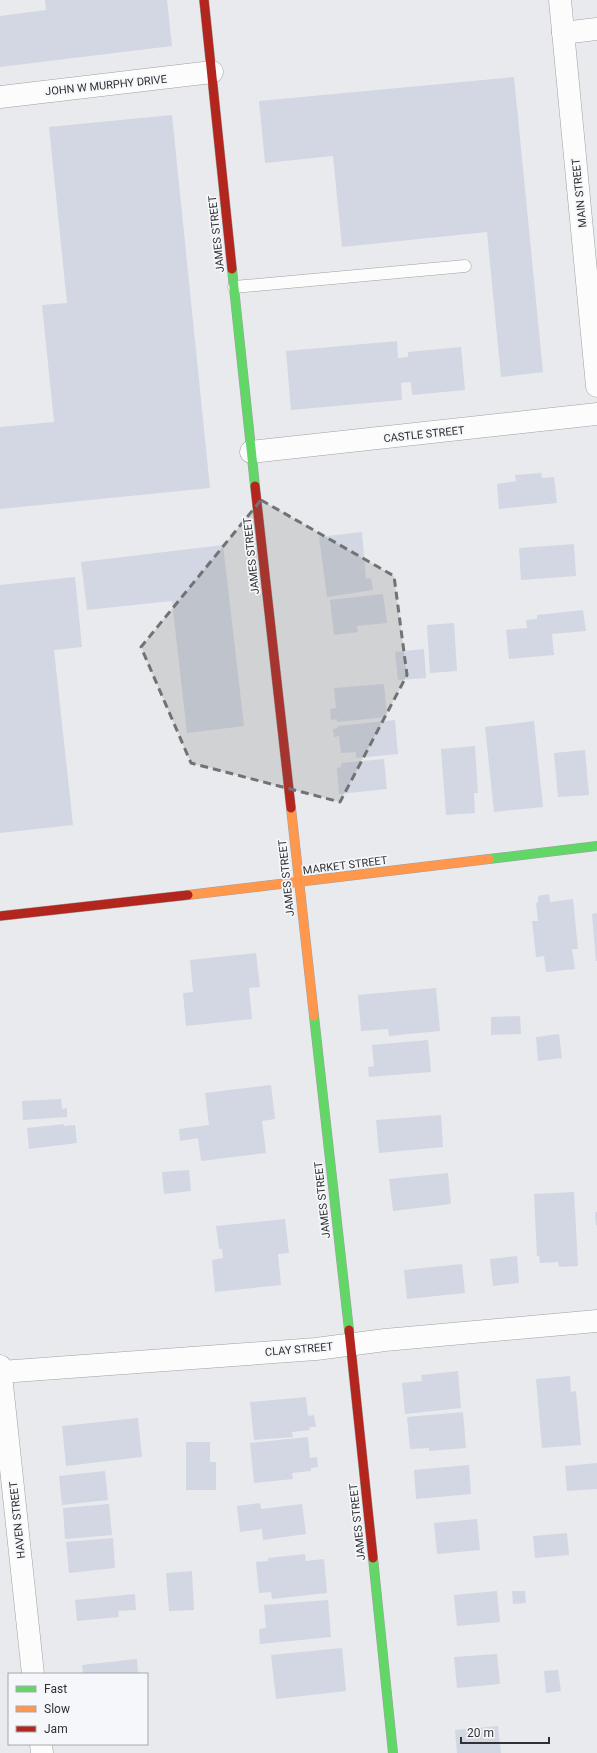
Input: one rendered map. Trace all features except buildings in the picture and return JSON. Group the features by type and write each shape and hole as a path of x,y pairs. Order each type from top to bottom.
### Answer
{"street":[{"name":"JAMES STREET","path":"204,0 251,452 350,1344 393,1753"},
{"name":"MAIN STREET","path":"560,0 597,386"},
{"path":"563,33 597,29"},
{"name":"JOHN W MURPHY DRIVE","path":"0,97 212,72"},
{"name":"CASTLE STREET","path":"251,452 597,414"},
{"name":"MARKET STREET","path":"0,916 299,883 597,846"},
{"name":"CLAY STREET","path":"0,1370 316,1349 350,1344 597,1321"},
{"name":"HAVEN STREET","path":"0,1370 33,1673"}],"lane":[{"path":"234,287 465,266"}],"highlighted area":[{"path":"261,500 394,576 407,675 340,802 191,763 141,647"}],"traffic: fast":[{"path":"232,269 255,486"},
{"path":"489,859 597,846"},
{"path":"314,1016 349,1330"},
{"path":"373,1558 393,1753"}],"traffic: slow":[{"path":"291,808 314,1016"},
{"path":"188,895 489,859"}],"traffic: jam":[{"path":"204,0 232,269"},
{"path":"255,486 291,808"},
{"path":"0,916 188,895"},
{"path":"349,1330 373,1558"}]}
